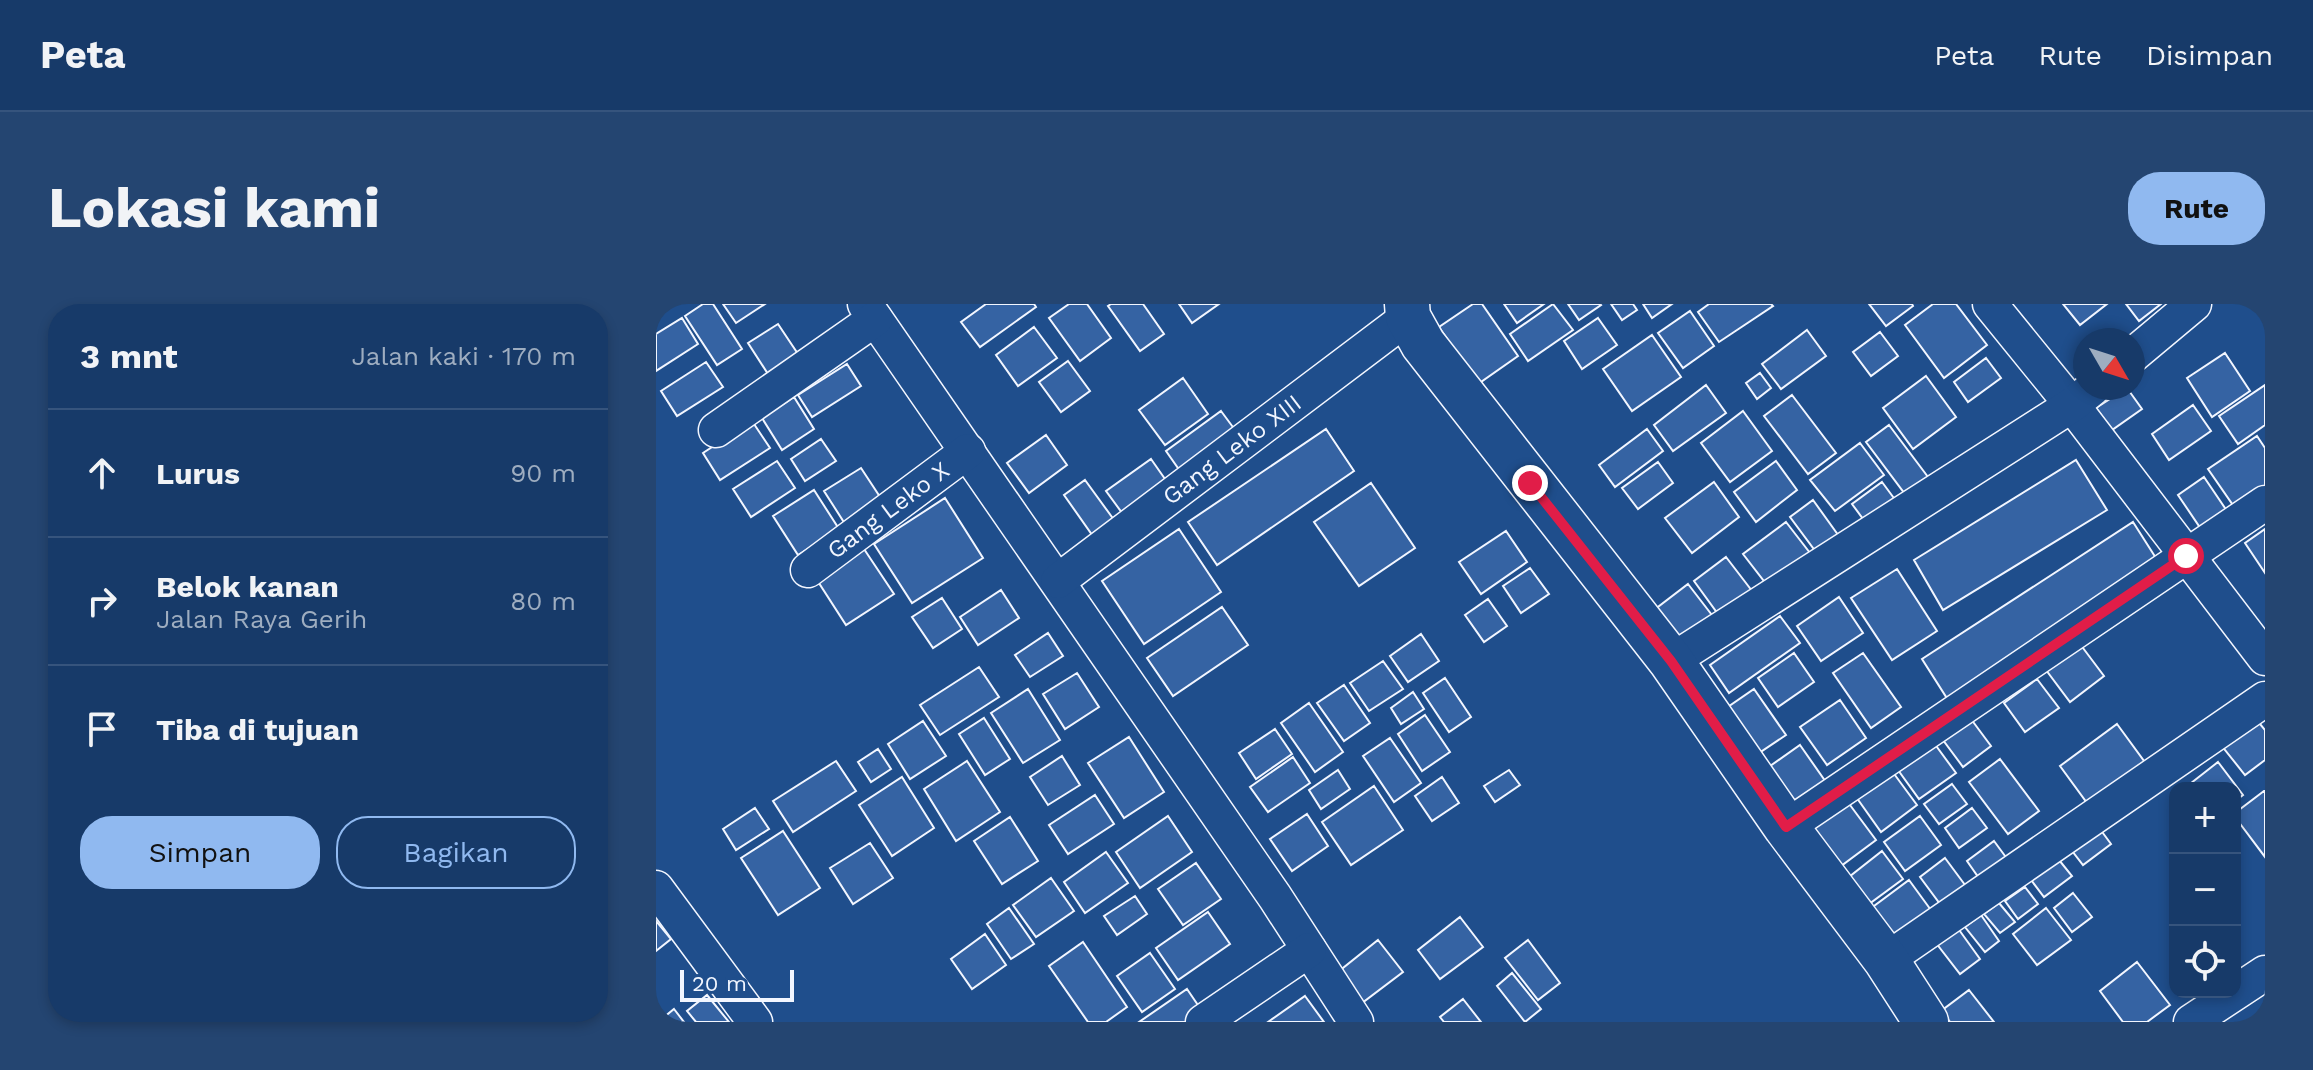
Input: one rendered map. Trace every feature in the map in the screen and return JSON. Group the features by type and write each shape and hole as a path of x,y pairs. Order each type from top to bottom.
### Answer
{"street":[{"path":"1990,304 2073,387"},
{"path":"2145,345 2194,304"},
{"path":"716,430 870,311 1058,581 1356,1022"},
{"path":"1408,311 1423,344 1671,661 1786,827 1886,960 1926,1022"},
{"name":"Gang Leko XIII","path":"1058,581 1408,311"},
{"path":"1671,661 2076,400"},
{"path":"2085,400 2186,556 2265,658"},
{"name":"Gang Leko X","path":"808,570 968,451"},
{"path":"1786,827 2265,503"},
{"path":"1886,960 2265,699"},
{"path":"656,888 755,1022"},
{"path":"1203,1022 1309,950"},
{"path":"2191,1022 2262,983"}],"building":[{"path":"703,304 713,304 742,349 717,365 685,316"},
{"path":"723,304 765,304 736,323"},
{"path":"986,304 1034,304 1036,307 980,347 961,322"},
{"path":"1069,304 1087,304 1111,338 1080,361 1049,318"},
{"path":"1143,304 1164,334 1140,351 1108,306"},
{"path":"1179,304 1219,304 1192,323"},
{"path":"1473,304 1482,304 1518,356 1478,384 1439,327"},
{"path":"1504,304 1544,304 1517,323"},
{"path":"1553,304 1573,330 1528,361 1510,334"},
{"path":"1568,304 1600,304 1601,305 1579,320"},
{"path":"1611,304 1633,304 1637,310 1622,320"},
{"path":"1643,304 1672,304 1652,318"},
{"path":"1709,304 1773,306 1719,342 1698,312"},
{"path":"1869,304 1912,304 1913,306 1886,326"},
{"path":"1933,304 1956,304 1987,345 1944,378 1905,325"},
{"path":"2063,304 2107,304 2080,325"},
{"path":"2126,304 2161,304 2139,321"},
{"path":"1690,311 1714,346 1683,368 1658,333"},
{"path":"682,318 698,344 656,371 656,334"},
{"path":"1598,318 1617,345 1582,369 1564,341"},
{"path":"778,324 798,354 768,374 748,343"},
{"path":"1034,327 1057,358 1018,386 996,355"},
{"path":"1807,330 1826,356 1781,389 1762,364"},
{"path":"1880,332 1898,356 1871,376 1853,352"},
{"path":"1652,335 1681,377 1632,411 1603,369"},
{"path":"2225,353 2250,391 2212,417 2187,378"},
{"path":"1986,358 2001,378 1968,402 1954,382"},
{"path":"1068,361 1090,391 1061,412 1039,382"},
{"path":"706,362 723,387 677,416 661,391"},
{"path":"847,364 861,386 812,417 798,395"},
{"path":"1760,373 1771,388 1757,399 1746,383"},
{"path":"1926,376 1956,417 1913,449 1883,408"},
{"path":"1183,378 1208,414 1165,445 1139,410"},
{"path":"1706,385 1726,413 1673,451 1654,425"},
{"path":"2265,385 2265,425 2238,444 2219,416"},
{"path":"1792,395 1836,453 1808,474 1764,416"},
{"path":"794,397 814,429 782,450 762,418"},
{"path":"2108,400 2136,400 2142,409 2112,430 2096,408"},
{"path":"2193,405 2211,431 2169,460 2152,434"},
{"path":"1221,411 1241,438 1185,478 1166,451"},
{"path":"1743,411 1772,451 1730,482 1701,443"},
{"path":"752,421 770,448 720,480 703,453"},
{"path":"1889,425 1928,477 1905,494 1866,442"},
{"path":"1326,429 1354,471 1217,565 1188,522"},
{"path":"1647,429 1663,451 1615,487 1599,465"},
{"path":"1046,435 1067,465 1029,493 1007,463"},
{"path":"2257,436 2265,448 2265,488 2235,508 2208,469"},
{"path":"821,439 836,461 805,481 791,459"},
{"path":"1860,443 1884,475 1835,511 1810,480"},
{"path":"1151,459 1172,489 1128,521 1106,491"},
{"path":"2076,460 2107,510 1943,610 1914,560"},
{"path":"777,461 795,488 751,517 733,489"},
{"path":"1776,461 1797,490 1756,522 1734,492"},
{"path":"1658,462 1673,483 1638,509 1622,488"},
{"path":"861,468 884,503 847,527 824,491"},
{"path":"2204,477 2227,511 2201,529 2178,495"},
{"path":"1085,480 1117,524 1095,539 1064,495"},
{"path":"1714,482 1739,517 1692,553 1665,518"},
{"path":"1882,482 1899,505 1869,527 1852,504"},
{"path":"1371,483 1415,548 1359,586 1314,522"},
{"path":"814,490 839,529 798,555 773,516"},
{"path":"945,498 983,558 912,603 874,544"},
{"path":"1813,500 1841,539 1819,556 1790,517"},
{"path":"1786,522 1817,562 1774,594 1743,554"},
{"path":"2133,522 2161,566 1950,703 1922,659"},
{"path":"1179,529 1221,592 1144,644 1102,581"},
{"path":"2265,529 2265,573 2245,543"},
{"path":"1506,531 1527,562 1481,594 1459,562"},
{"path":"864,549 894,594 846,625 817,580"},
{"path":"1726,557 1759,600 1726,625 1694,581"},
{"path":"1530,568 1549,594 1521,613 1503,586"},
{"path":"1897,569 1937,631 1892,660 1851,598"},
{"path":"1688,584 1715,619 1681,645 1654,610"},
{"path":"1001,590 1019,618 978,645 960,617"},
{"path":"1839,597 1863,633 1821,661 1797,626"},
{"path":"942,598 962,629 933,648 912,617"},
{"path":"1488,599 1507,626 1484,642 1465,615"},
{"path":"1222,607 1248,645 1173,696 1147,658"},
{"path":"1780,616 1800,643 1729,693 1710,665"},
{"path":"1048,633 1063,656 1030,677 1015,655"},
{"path":"1421,634 1439,661 1408,682 1390,656"},
{"path":"2080,644 2104,676 2070,702 2046,670"},
{"path":"1794,653 1814,682 1778,707 1758,678"},
{"path":"1863,653 1901,707 1871,728 1833,673"},
{"path":"1383,661 1403,689 1369,711 1350,683"},
{"path":"979,667 999,697 940,735 920,705"},
{"path":"1077,673 1099,707 1065,729 1043,694"},
{"path":"1445,678 1471,717 1449,732 1423,693"},
{"path":"2037,679 2059,708 2025,732 2004,703"},
{"path":"1344,685 1370,723 1344,741 1317,703"},
{"path":"1028,689 1060,740 1023,763 991,713"},
{"path":"1754,689 1786,735 1753,757 1722,711"},
{"path":"1413,692 1424,709 1401,724 1391,708"},
{"path":"1840,700 1866,738 1827,765 1800,727"},
{"path":"1309,703 1343,752 1315,772 1281,723"},
{"path":"1425,715 1450,752 1422,771 1398,734"},
{"path":"1968,715 1991,746 1963,767 1940,736"},
{"path":"984,718 1010,759 985,775 959,734"},
{"path":"2256,719 2265,730 2265,760 2245,775 2221,745"},
{"path":"923,721 946,756 910,779 888,744"},
{"path":"2117,724 2147,765 2090,807 2060,766"},
{"path":"1275,729 1292,754 1256,779 1239,753"},
{"path":"1129,737 1164,792 1124,818 1088,763"},
{"path":"1390,738 1421,783 1394,802 1363,756"},
{"path":"1934,743 1956,773 1919,799 1898,770"},
{"path":"1800,745 1828,785 1791,811 1763,771"},
{"path":"878,749 891,769 871,782 858,762"},
{"path":"1062,756 1080,785 1048,805 1030,777"},
{"path":"1293,757 1310,783 1268,812 1250,787"},
{"path":"2000,759 2039,811 2008,834 1969,782"},
{"path":"836,761 856,791 793,832 773,801"},
{"path":"967,761 1000,812 956,841 924,789"},
{"path":"2218,762 2233,782 2192,782"},
{"path":"1889,767 1917,805 1881,832 1854,794"},
{"path":"1338,770 1350,789 1321,809 1309,790"},
{"path":"1509,770 1520,785 1495,802 1484,786"},
{"path":"902,777 934,828 892,856 859,805"},
{"path":"1442,777 1459,803 1432,821 1415,796"},
{"path":"1952,784 1967,804 1939,824 1924,804"},
{"path":"1374,786 1403,830 1351,865 1322,822"},
{"path":"2265,791 2265,857 2241,825 2241,809"},
{"path":"1095,795 1114,824 1068,854 1049,825"},
{"path":"1847,801 1876,840 1837,869 1808,829"},
{"path":"755,808 769,829 736,850 723,829"},
{"path":"1972,808 1987,828 1959,848 1945,828"},
{"path":"1307,814 1328,846 1292,871 1270,839"},
{"path":"1168,816 1192,852 1140,888 1116,852"},
{"path":"1920,816 1941,845 1905,871 1884,842"},
{"path":"1010,817 1038,861 1002,884 974,841"},
{"path":"2097,825 2111,844 2083,865 2069,847"},
{"path":"783,831 820,888 778,915 741,858"},
{"path":"1994,841 2008,860 1981,881 1967,861"},
{"path":"870,843 893,878 853,904 830,868"},
{"path":"1882,851 1903,879 1869,904 1849,877"},
{"path":"1106,852 1128,883 1085,913 1064,882"},
{"path":"2055,855 2072,876 2044,897 2028,876"},
{"path":"1945,858 1971,893 1946,912 1920,877"},
{"path":"1196,863 1221,899 1183,925 1158,889"},
{"path":"1051,878 1074,911 1036,937 1013,905"},
{"path":"1909,880 1936,917 1897,946 1870,909"},
{"path":"2025,887 2038,904 2018,919 2005,901"},
{"path":"2073,893 2092,917 2072,932 2054,908"},
{"path":"1135,896 1147,914 1117,935 1104,916"},
{"path":"1999,903 2015,922 2000,933 1984,914"},
{"path":"1009,908 1034,944 1011,959 987,924"},
{"path":"2046,908 2071,940 2037,965 2013,934"},
{"path":"1208,912 1230,944 1178,980 1156,948"},
{"path":"1981,915 1999,941 1985,952 1965,927"},
{"path":"1460,917 1483,947 1440,979 1418,950"},
{"path":"656,921 671,939 656,951"},
{"path":"1957,927 1980,959 1960,974 1936,943"},
{"path":"985,934 1006,965 972,989 951,959"},
{"path":"1378,940 1403,972 1362,1003 1338,972"},
{"path":"1528,940 1560,983 1538,1000 1505,958"},
{"path":"1083,942 1127,1007 1106,1022 1088,1022 1049,966"},
{"path":"1150,953 1175,989 1142,1012 1117,976"},
{"path":"2137,962 2170,1005 2147,1022 2123,1022 2100,991"},
{"path":"1512,973 1541,1009 1525,1022 1497,986"},
{"path":"1187,989 1204,1014 1192,1022 1139,1022"},
{"path":"1969,990 1994,1022 1950,1022 1941,1011"},
{"path":"707,995 729,1022 696,1022 687,1011"},
{"path":"1305,996 1324,1022 1268,1022"},
{"path":"1463,999 1481,1022 1444,1022 1440,1017"},
{"path":"674,1009 684,1022 658,1022"}],"route":[{"path":"1530,483 1671,661 1786,827 2186,556"}]}
